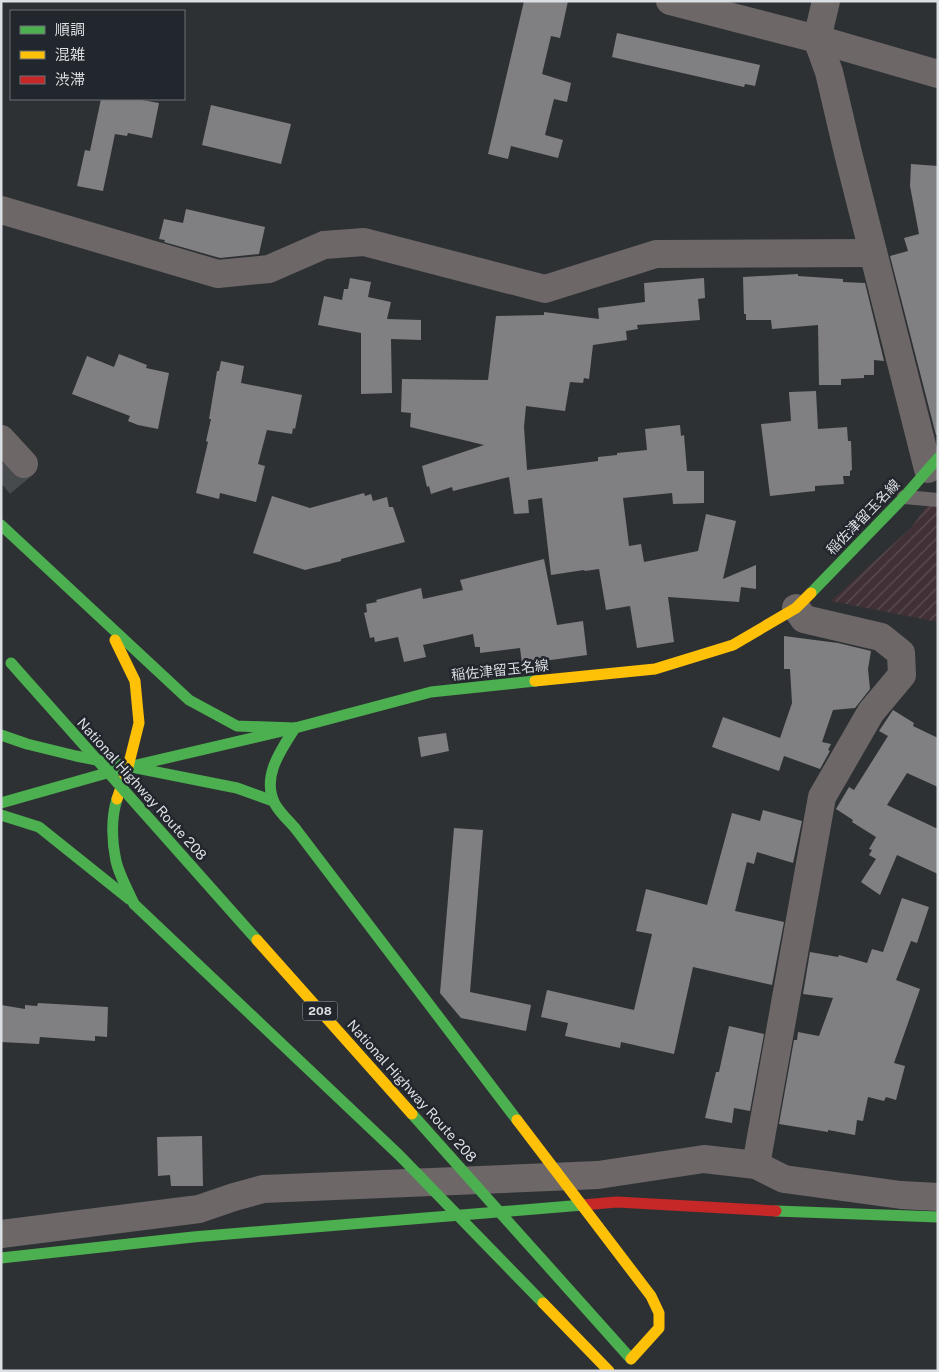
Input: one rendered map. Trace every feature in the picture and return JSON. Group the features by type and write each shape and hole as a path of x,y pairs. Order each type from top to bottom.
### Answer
{"main road":[{"name":"稲佐津留玉名線","path":"1,803 128,767 295,728 431,692 655,669 733,645 796,608 904,497 933,463"},
{"path":"1,525 189,700 237,726 295,728"},
{"path":"107,623 136,681 140,723 114,809 113,836 116,862 134,904"},
{"name":"National Highway Route 208","path":"1,653 640,1371"},
{"path":"273,801 270,780 276,758 295,728"},
{"path":"1,735 74,756 239,788 273,801 651,1296 658,1313 659,1328 630,1360"},
{"path":"1,815 40,827 134,904 399,1155 609,1371"},
{"path":"1,1258 192,1237 617,1202 831,1214 938,1217"}],"street":[{"path":"670,1 817,39 938,74"},
{"path":"826,1 817,39 829,72 873,253 933,463"},
{"path":"1,210 218,274 269,269 324,245 364,242 545,290 656,254 873,253"},
{"path":"1,439 24,464"},
{"path":"756,1165 822,796 871,712 902,675 901,653 881,637 804,619 796,608"},
{"path":"1,1234 199,1209 234,1196 263,1189 598,1175 704,1159 756,1165 784,1179 901,1195 938,1198"}],"lane":[{"path":"904,497 938,500"}],"shaded area":[{"path":"938,490 938,622 831,601 912,527"}],"building":[{"path":"524,1 568,1 560,38 551,36 542,74 571,83 567,102 554,99 545,135 563,140 558,158 511,146 508,159 488,154"},
{"path":"617,33 760,65 755,86 745,84 744,87 612,57"},
{"path":"101,100 142,100 159,103 152,138 128,133 127,136 115,134 103,191 77,186 85,150 90,151"},
{"path":"211,105 291,124 281,164 202,145"},
{"path":"911,164 938,166 938,435 936,435 890,256 908,251 904,238 919,234 910,186"},
{"path":"186,209 265,227 259,254 220,258 159,239 164,219 183,223"},
{"path":"798,274 798,276 843,279 843,282 865,283 884,361 874,360 874,375 864,375 864,378 841,379 841,385 819,385 818,325 772,329 771,320 746,320 746,314 744,314 743,277"},
{"path":"350,278 371,282 368,297 391,302 387,319 421,320 421,340 391,339 392,393 361,394 361,333 318,325 324,296 342,300 344,289 348,289"},
{"path":"704,278 705,298 698,299 700,320 637,325 638,329 626,331 627,340 593,345 589,379 584,378 583,383 570,382 565,411 526,406 524,427 527,470 598,461 598,457 647,450 645,429 680,425 681,436 684,435 687,471 704,471 704,503 673,504 672,493 623,498 629,546 641,544 644,562 698,551 706,514 736,521 723,579 756,565 756,589 741,587 739,602 668,597 674,642 637,648 630,606 606,610 599,569 551,575 542,498 528,500 529,513 514,514 509,477 453,491 452,487 431,494 429,486 427,487 422,466 484,445 410,427 411,413 401,412 402,379 488,380 496,316 544,315 544,312 599,319 598,308 645,302 644,283"},
{"path":"119,354 147,365 146,368 169,373 158,429 128,421 130,416 72,394 87,356 114,367"},
{"path":"221,361 244,366 241,383 302,395 295,429 293,428 292,434 267,430 258,464 265,466 256,502 220,493 219,499 196,493 208,442 206,441 211,419 209,419 217,371 219,371"},
{"path":"816,391 818,429 847,427 848,441 851,441 852,470 850,471 850,476 843,476 844,484 815,486 815,491 770,496 761,424 791,421 789,392"},
{"path":"364,493 365,496 371,494 373,501 387,497 389,507 393,507 405,542 305,570 253,553 272,496 310,508"},
{"path":"544,559 557,625 583,621 587,655 522,664 520,648 480,653 480,647 475,647 473,634 423,645 426,657 404,662 398,637 375,642 374,637 370,638 364,613 367,612 366,604 421,588 423,599 463,590 460,580"},
{"path":"784,636 838,643 871,651 868,669 870,689 855,708 833,710 822,742 831,744 828,750 830,751 820,769 784,756 779,771 712,747 723,717 780,738 792,703 790,669 784,669"},
{"path":"893,710 914,723 913,726 938,738 938,787 907,773 887,805 938,829 938,874 897,855 880,895 861,882 876,859 869,855 872,850 869,849 876,837 836,809 849,787 854,790 888,736 879,731"},
{"path":"446,733 449,751 421,757 418,737"},
{"path":"763,810 802,821 793,863 757,852 754,864 747,862 735,911 784,922 772,985 693,967 674,1054 621,1042 620,1048 565,1036 568,1023 541,1017 547,990 634,1010 652,934 636,931 646,889 707,905 732,813 760,821"},
{"path":"454,828 483,830 470,992 531,1005 526,1031 461,1018 440,993"},
{"path":"902,898 929,907 917,943 911,941 896,980 920,989 894,1063 905,1066 896,1100 886,1097 884,1101 868,1097 863,1121 857,1120 855,1135 779,1124 794,1040 797,1040 798,1032 819,1036 833,998 803,994 810,952 838,957 839,955 867,963 872,949 883,952"},
{"path":"38,1003 108,1007 107,1037 95,1036 95,1041 40,1037 39,1044 1,1042 1,1005 25,1009 25,1005 37,1006"},
{"path":"729,1026 764,1034 750,1111 734,1108 732,1123 705,1118 716,1072 719,1072"},
{"path":"202,1136 203,1186 171,1186 170,1175 158,1176 157,1137"}],"tunnel":[{"path":"1,483 24,464"}],"traffic: fast":[{"path":"811,593 904,497 938,458"},
{"path":"1,525 189,700 237,726 295,728"},
{"path":"11,663 257,940"},
{"path":"1,803 128,767 295,728 431,692 535,681"},
{"path":"295,728 274,764 270,784 275,804 295,828"},
{"path":"1,735 27,744 76,756 237,788 273,801"},
{"path":"117,799 113,822 116,861 134,904"},
{"path":"1,815 39,827 129,899"},
{"path":"295,828 517,1120"},
{"path":"134,904 399,1155 543,1303"},
{"path":"412,1114 631,1359"},
{"path":"1,1258 193,1237 583,1205"},
{"path":"776,1211 938,1217"}],"traffic: slow":[{"path":"535,681 655,669 733,645 796,608 811,593"},
{"path":"115,640 135,681 139,723 128,767 117,799"},
{"path":"257,940 412,1114"},
{"path":"517,1120 651,1296 659,1313 659,1328 631,1359"},
{"path":"543,1303 609,1371"}],"traffic: jam":[{"path":"583,1205 617,1202 776,1211"}]}
